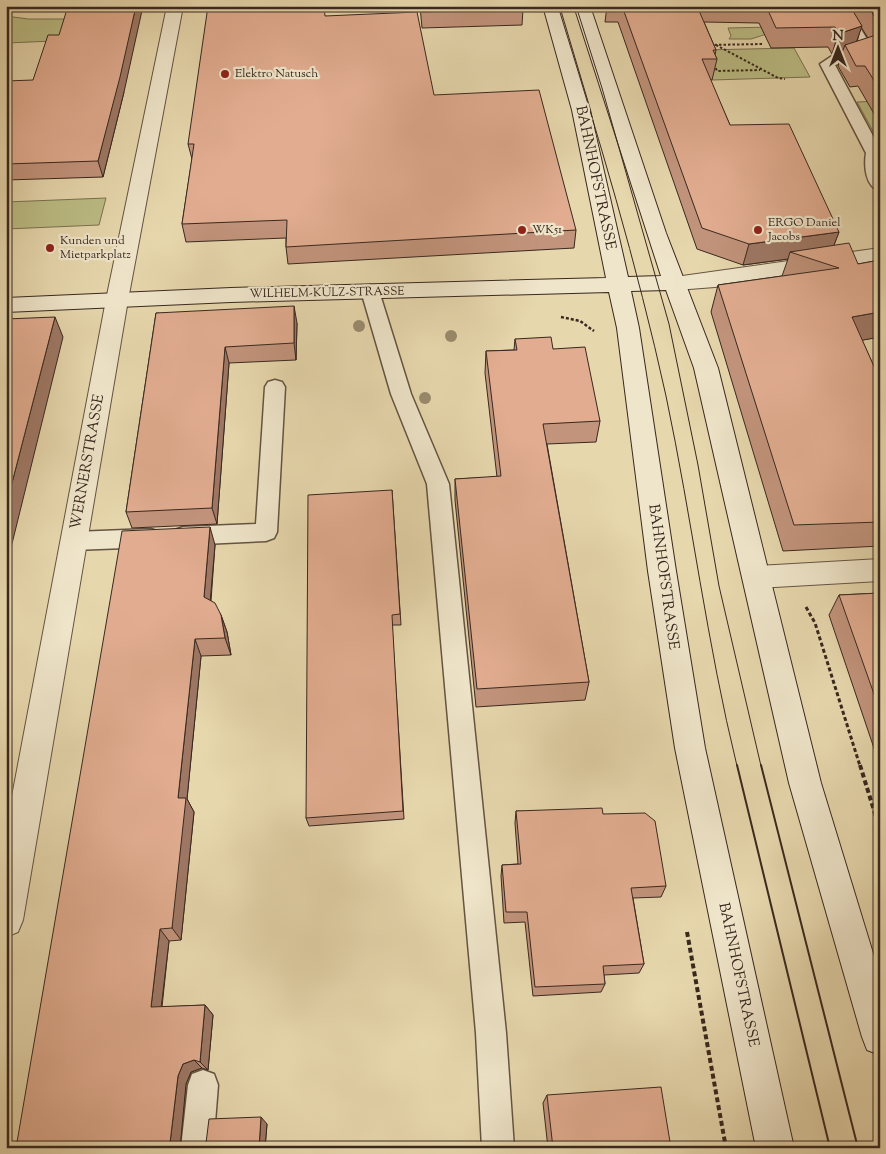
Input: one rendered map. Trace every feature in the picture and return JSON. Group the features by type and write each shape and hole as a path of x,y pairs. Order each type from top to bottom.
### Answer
{"street":[{"name":"WERNERSTRASSE","path":"6,920 117,300 175,6"},
{"name":"BAHNHOFSTRASSE","path":"551,6 634,285 628,328 662,571 690,748 775,1148"},
{"path":"582,6 656,233 706,368 772,576 805,783 880,1037"},
{"name":"WILHELM-KÜLZ-STRASSE","path":"6,305 370,291 676,283 715,280 880,254"},
{"path":"772,576 880,570"}],"lane":[{"path":"840,6 866,49 854,56 838,56 827,64 874,153 872,167 880,186"},
{"path":"370,291 405,381 438,484 491,1033 498,1148"},
{"path":"74,541 266,532 275,388"},
{"path":"197,1148 203,1085"}],"path":[{"path":"714,44 762,70 784,79"},
{"path":"706,45 763,44"},
{"path":"713,62 717,71 762,70"},
{"path":"580,321 595,332"},
{"path":"772,576 815,623 880,830"}],"green space":[{"path":"6,16 28,19 83,19 54,41 6,43"},
{"path":"771,27 773,32 751,39 729,39 731,36 728,28"},
{"path":"794,48 810,77 712,80 703,50"},
{"path":"880,101 880,144 857,102"},
{"path":"106,198 99,225 6,229 6,202"}],"building":[{"path":"68,6 136,6 98,161 6,164 6,81 33,80 48,35 59,35"},
{"path":"208,6 324,6 325,16 417,12 434,95 539,90 576,230 286,247 287,220 182,224 194,144 188,144"},
{"path":"421,6 522,6 523,9 422,12"},
{"path":"622,6 697,6 716,50 713,50 717,59 702,59 730,125 789,124 839,232 749,244 702,228"},
{"path":"766,6 850,6 862,26 838,34 835,27 776,28"},
{"path":"868,6 880,6 880,26"},
{"path":"880,31 880,90 865,66 856,66 845,45 873,36"},
{"path":"849,243 858,264 880,260 880,312 852,317 880,380 880,522 794,525 718,285 839,268 790,252"},
{"path":"294,306 294,343 225,347 212,508 126,512 156,313"},
{"path":"55,317 6,506 6,319"},
{"path":"551,337 553,349 585,347 600,421 543,424 589,682 477,689 455,479 501,476 486,351 517,350 515,339"},
{"path":"392,490 400,614 392,615 403,811 306,818 308,495"},
{"path":"210,527 204,597 215,603 221,615 225,638 195,639 178,798 186,798 172,928 160,929 151,1007 205,1005 200,1062 194,1060 183,1064 178,1076 170,1143 206,1143 209,1119 261,1117 259,1148 16,1148 122,531"},
{"path":"880,593 880,711 839,595"},
{"path":"602,808 603,814 645,813 655,821 666,886 631,888 644,964 603,966 605,984 535,987 527,912 506,912 502,865 521,864 516,811"},
{"path":"661,1087 671,1148 553,1148 547,1095"}],"tram line":[{"path":"558,6 616,200 655,347 675,442 726,720 737,766"},
{"path":"576,6 602,88 669,324 698,465 719,586 761,766"},
{"path":"737,765 830,1148"},
{"path":"761,765 858,1148"}],"place":[{"name":"Elektro Natusch","path":"225,74"},
{"name":"WK51","path":"522,230"},
{"name":"ERGO Daniel Jacobs","path":"758,230"},
{"name":"Kunden und Mietparkplatz","path":"50,248"}]}
